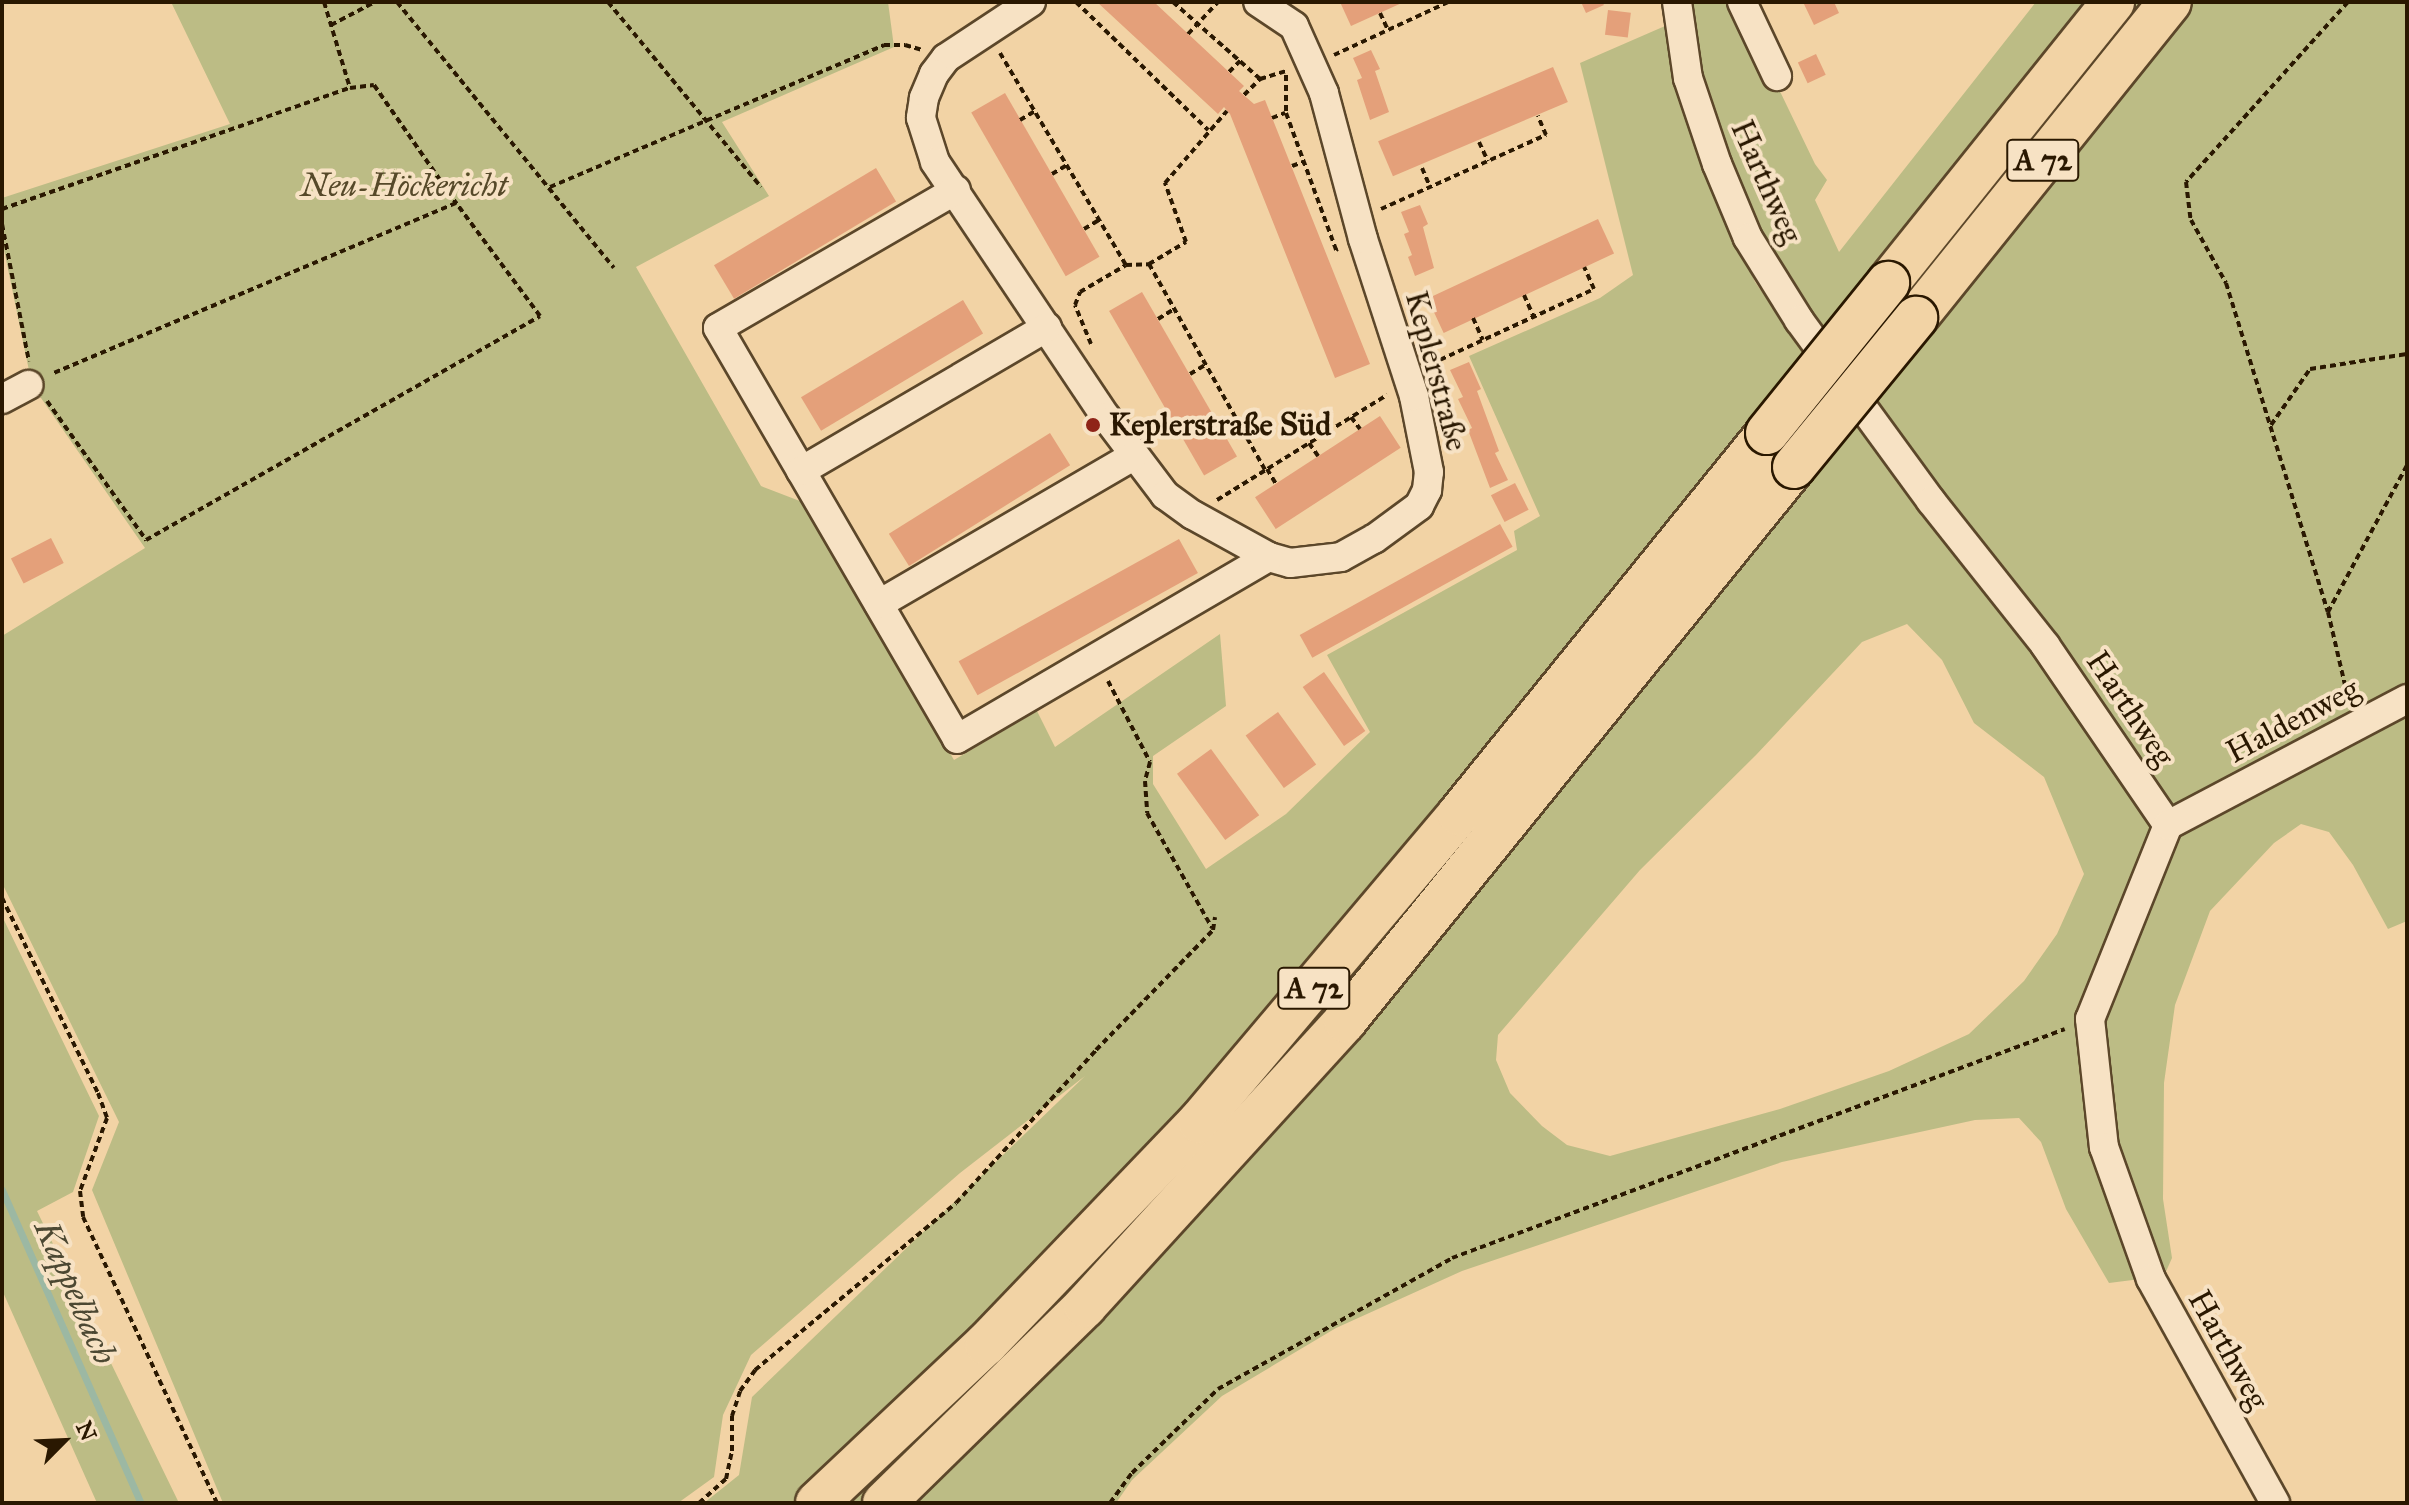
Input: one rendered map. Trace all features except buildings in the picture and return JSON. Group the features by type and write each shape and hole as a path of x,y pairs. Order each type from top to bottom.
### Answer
{"highway":[{"name":"A 72","path":"817,1503 986,1344 1199,1122 1421,861 2113,2"},
{"name":"A 72","path":"884,1503 1085,1306 1212,1171 1345,1021 2170,2"}],"street":[{"name":"Keplerstraße","path":"1031,2 946,58 929,85 921,118 935,162 1133,456 1165,495 1193,515 1269,557 1290,563 1341,557 1374,539 1419,506 1427,490 1429,472 1408,378 1302,61 1294,26 1258,2"},
{"name":"Harthweg","path":"1677,2 1688,78 1717,164 1748,238 1799,320 1931,501 2045,645 2168,825 2090,1019 2104,1147 2151,1279 2275,1503"},
{"name":"Harthweg","path":"1742,2 1777,76"},
{"path":"956,190 718,328 957,739 1269,557"},
{"path":"801,471 1047,327"},
{"path":"2,399 31,384"},
{"path":"879,604 1133,456"},
{"name":"Haldenweg","path":"2168,825 2407,699"}],"path":[{"path":"324,2 350,88"},
{"path":"331,25 375,2"},
{"path":"397,2 614,268"},
{"path":"608,2 761,187"},
{"path":"1076,2 1208,130"},
{"path":"1173,2 1260,79"},
{"path":"1188,34 1218,2"},
{"path":"2348,2 2186,182 2191,220 2226,283 2271,425 2328,612 2354,727"},
{"path":"1244,95 1260,79 1388,30 1444,3"},
{"path":"1380,13 1388,30"},
{"path":"987,30 1126,265"},
{"path":"550,187 884,45 905,45 946,58"},
{"path":"1229,72 1240,61"},
{"path":"1302,61 1286,113 1336,250"},
{"path":"2,209 350,88 374,85 540,316 146,540 31,384 2,224"},
{"path":"1020,120 1035,111"},
{"path":"1091,345 1075,305 1080,292 1126,265 1149,264 1186,242 1165,183 1227,111"},
{"path":"1272,118 1286,113"},
{"path":"1327,254 1430,187 1546,135 1538,116"},
{"path":"1479,142 1488,161"},
{"path":"1292,166 1303,162"},
{"path":"1052,174 1067,165"},
{"path":"1422,168 1430,187"},
{"path":"31,384 456,203"},
{"path":"1309,210 1319,206"},
{"path":"1084,229 1099,220"},
{"path":"1149,264 1276,484"},
{"path":"1193,515 1408,378 1594,289 1584,267"},
{"path":"1524,295 1534,317"},
{"path":"1158,319 1174,309"},
{"path":"1473,318 1483,340"},
{"path":"2271,425 2310,369 2407,354"},
{"path":"1190,374 1206,365"},
{"path":"1351,417 1360,429"},
{"path":"1222,429 1237,420"},
{"path":"1309,443 1318,456"},
{"path":"2328,612 2407,465"},
{"path":"1096,658 1150,762 1145,781 1147,813 1213,930"},
{"path":"2,898 107,1118 80,1191 83,1217 217,1503"},
{"path":"699,1503 726,1479 732,1451 732,1416 740,1391 755,1370 956,1203 1096,1050 1213,930 1215,917"},
{"path":"1110,1503 1132,1473 1218,1389 1452,1258 2090,1019"}],"green space":[{"name":"Neu-Höckericht","path":"171,2 888,2 894,47 722,122 769,196 636,267 761,486 805,503 954,760 1037,711 1055,747 1220,634 1226,706 1153,756 1153,784 1206,869 1286,814 1370,732 1327,655 1517,550 1514,531 1540,516 1469,356 1600,298 1633,275 1580,63 1665,26 1680,93 1711,183 1755,282 1783,322 1803,298 1764,237 1710,106 1691,2 1737,2 1815,164 1827,180 1815,200 1839,252 2036,2 2407,2 2407,921 2388,929 2353,865 2329,832 2301,824 2274,843 2210,911 2175,1005 2164,1083 2163,1199 2172,1258 2164,1276 2109,1283 2066,1209 2041,1142 2019,1118 1975,1120 1782,1162 1462,1271 1336,1328 1222,1396 1132,1480 1116,1503 704,1503 739,1475 752,1397 1085,1076 960,1173 751,1355 723,1415 714,1477 678,1503 223,1503 92,1190 119,1122 2,883 2,636 145,548 32,385 2,240 2,198 230,124","holes":["1907,624 1942,660 1974,723 2044,777 2084,874 2057,934 2024,981 1969,1034 1889,1071 1780,1109 1610,1156 1567,1145 1542,1126 1510,1093 1496,1060 1498,1035 1640,870 1756,755 1862,642"]},
{"path":"2,916 99,1116 73,1192 37,1211 179,1503 97,1503 2,1290"}],"waterway":[{"name":"Kappelbach","path":"2,1190 141,1503"}],"place":[{"name":"Keplerstraße Süd","path":"1093,425"}]}
